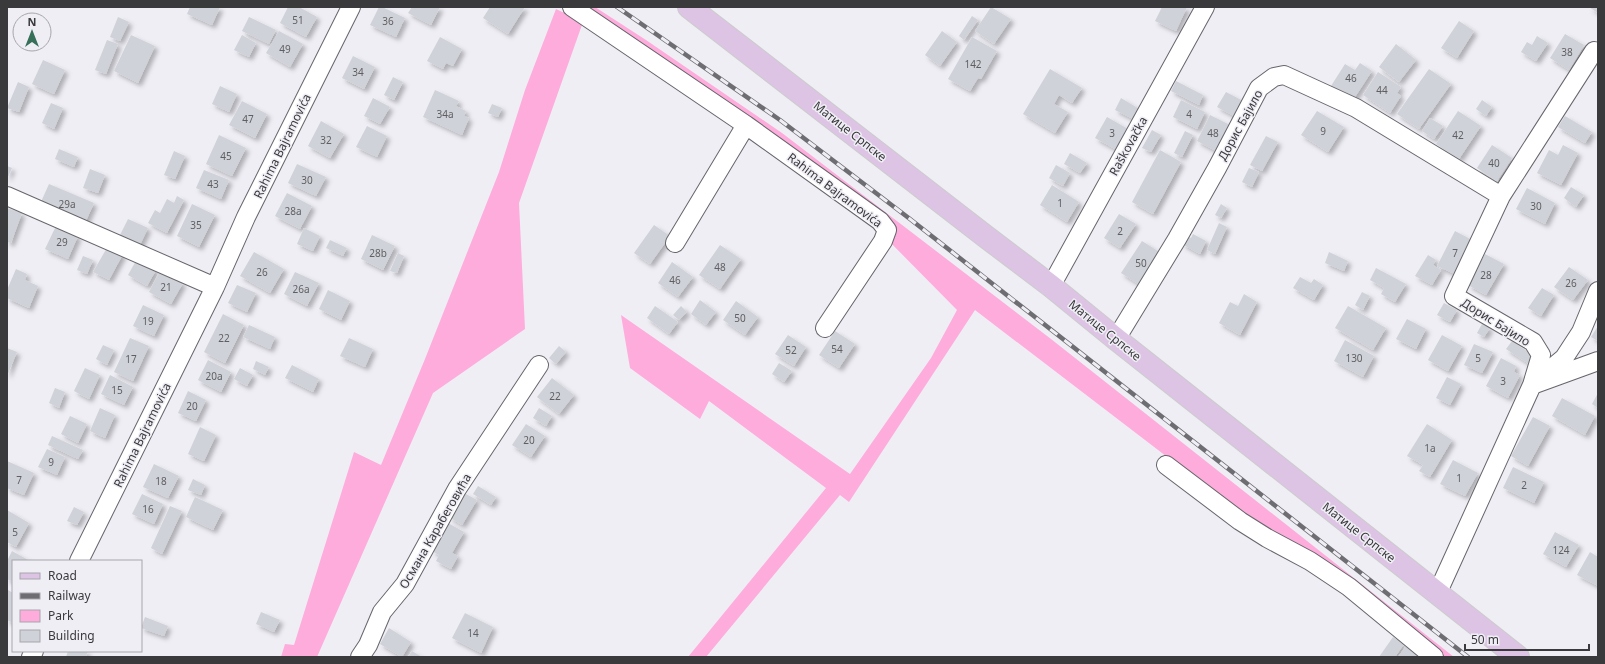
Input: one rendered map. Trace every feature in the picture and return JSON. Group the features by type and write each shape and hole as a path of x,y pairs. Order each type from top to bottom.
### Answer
{"main road":[{"name":"Матице Српске","path":"689,7 1051,286 1518,657"}],"street":[{"name":"Rahima Bajramovića","path":"79,560 215,287 246,217 351,7"},
{"name":"Rahima Bajramovića","path":"572,7 746,125 880,221 887,230 883,241 825,328"},
{"name":"Raškovačka","path":"1051,286 1205,7"},
{"name":"Дорис Бајило","path":"1437,594 1532,385 1541,355 1533,342 1454,296 1501,196 1594,51"},
{"name":"Дорис Бајило","path":"1116,339 1177,239 1217,168 1259,88 1274,77 1284,75 1356,108 1501,196"},
{"path":"675,243 746,125"},
{"path":"7,196 215,287"},
{"name":"Дорис Бајило","path":"1532,385 1564,358 1581,332 1598,291"},
{"path":"1532,385 1598,361"},
{"name":"Османа Карабеговића","path":"360,657 368,645 382,612 405,584 457,489 539,365"},
{"path":"1166,465 1240,521 1267,538 1310,561 1349,587 1434,657"}],"green space":[{"path":"573,7 595,7 782,133 1051,339 1454,657 1441,657 1256,529 1162,453 975,310 849,502 840,495 706,657 688,657 826,488 709,401 700,419 630,368 621,315 850,474 931,358 957,310 882,234 888,226"},
{"path":"556,9 583,22 519,203 525,329 433,393 317,657 281,657 285,644 294,645 354,452 381,465 425,359 499,172 525,90"}],"building":[{"path":"190,7 220,7 212,25 187,14"},
{"path":"288,7 299,7 317,17 306,37 280,23"},
{"path":"379,7 405,18 396,37 370,25"},
{"path":"412,7 440,7 431,25 408,13"},
{"path":"490,7 525,7 508,34 483,18"},
{"path":"991,7 1011,19 994,44 975,31"},
{"path":"1162,7 1187,7 1176,31 1155,21"},
{"path":"1589,7 1598,7 1598,13"},
{"path":"972,16 978,20 964,40 959,36"},
{"path":"118,17 129,22 120,41 110,37"},
{"path":"249,17 276,30 269,44 242,31"},
{"path":"1459,21 1474,31 1457,58 1441,48"},
{"path":"279,31 303,44 290,67 266,53"},
{"path":"942,31 957,42 940,66 925,55"},
{"path":"1565,34 1584,45 1569,70 1550,58"},
{"path":"131,35 155,46 138,83 114,71"},
{"path":"242,35 256,43 249,57 234,50"},
{"path":"1537,36 1548,43 1536,61 1521,52 1527,42 1532,45"},
{"path":"440,37 462,49 453,66 446,63 443,69 427,61"},
{"path":"972,37 997,51 981,79 978,78 970,91 948,79"},
{"path":"107,40 118,44 106,74 95,70"},
{"path":"1396,44 1416,60 1399,82 1379,67"},
{"path":"353,56 375,67 364,89 342,78"},
{"path":"43,60 65,70 54,94 32,84"},
{"path":"1360,63 1372,71 1353,100 1331,86 1345,64 1355,70"},
{"path":"1050,69 1082,88 1072,103 1059,95 1054,104 1068,112 1055,133 1023,114"},
{"path":"1429,69 1451,84 1419,129 1397,114"},
{"path":"1378,72 1401,87 1397,93 1401,96 1390,113 1363,95"},
{"path":"393,77 403,82 394,100 384,95"},
{"path":"1176,81 1203,95 1199,105 1171,91"},
{"path":"18,82 29,87 19,112 7,108"},
{"path":"220,86 237,94 229,112 212,104"},
{"path":"435,90 459,101 456,106 466,111 464,116 469,118 462,135 423,117"},
{"path":"1226,92 1243,101 1234,116 1217,107"},
{"path":"373,98 390,107 380,124 364,116"},
{"path":"1121,98 1141,110 1135,120 1115,110"},
{"path":"1181,100 1205,112 1197,129 1173,117"},
{"path":"1482,100 1492,107 1486,116 1476,109"},
{"path":"242,101 267,114 255,138 229,125"},
{"path":"51,103 63,108 54,129 42,123"},
{"path":"492,104 502,108 498,117 488,113"},
{"path":"1317,111 1344,127 1328,152 1301,135"},
{"path":"1458,111 1481,126 1459,159 1436,144"},
{"path":"1210,115 1230,125 1216,151 1197,141"},
{"path":"1565,116 1592,132 1585,143 1558,127"},
{"path":"1107,117 1128,129 1117,150 1095,138"},
{"path":"1430,118 1443,126 1434,139 1422,131"},
{"path":"321,121 344,134 330,158 308,146"},
{"path":"367,126 387,136 377,157 356,147"},
{"path":"1152,130 1161,135 1151,152 1142,148"},
{"path":"1185,131 1193,135 1182,157 1174,153"},
{"path":"219,135 246,148 232,176 206,164"},
{"path":"1266,136 1278,142 1262,171 1250,165"},
{"path":"1492,145 1512,158 1497,181 1477,168"},
{"path":"1563,145 1578,153 1561,185 1537,173 1549,150 1558,155"},
{"path":"59,149 78,157 74,167 55,159"},
{"path":"1160,150 1181,162 1153,214 1132,202"},
{"path":"174,151 185,156 175,179 164,175"},
{"path":"1070,153 1087,163 1080,173 1064,164"},
{"path":"297,164 326,177 316,196 288,183"},
{"path":"1056,165 1070,173 1063,186 1049,178"},
{"path":"7,166 12,168 7,179"},
{"path":"1249,168 1259,172 1252,187 1242,182"},
{"path":"90,169 105,175 98,193 83,188"},
{"path":"204,170 229,180 221,199 196,188"},
{"path":"49,184 94,203 85,223 40,204"},
{"path":"1052,185 1079,202 1067,222 1040,205"},
{"path":"1571,187 1584,195 1576,207 1564,198"},
{"path":"1527,188 1555,203 1545,224 1516,209"},
{"path":"287,193 312,206 300,229 275,216"},
{"path":"177,196 184,200 167,233 148,223 155,210 160,213 167,199 174,203"},
{"path":"192,204 215,215 199,247 177,236"},
{"path":"1221,204 1227,208 1221,218 1215,215"},
{"path":"7,208 22,213 11,243 7,242"},
{"path":"1119,214 1136,224 1120,248 1104,238"},
{"path":"128,219 148,228 139,247 119,237"},
{"path":"1219,223 1227,227 1215,254 1207,250"},
{"path":"654,225 670,236 650,264 634,253"},
{"path":"56,226 78,236 68,259 45,249"},
{"path":"304,228 320,236 313,251 297,244"},
{"path":"1455,231 1472,240 1455,274 1437,266"},
{"path":"1193,234 1206,241 1200,254 1182,244 1186,236 1191,238"},
{"path":"372,235 395,246 383,270 361,259"},
{"path":"330,240 347,248 343,256 326,248"},
{"path":"1142,241 1161,253 1140,285 1121,273"},
{"path":"720,245 741,259 720,289 699,275"},
{"path":"108,246 123,254 109,280 93,272"},
{"path":"254,252 284,269 270,293 240,276"},
{"path":"1329,252 1348,261 1344,271 1325,263"},
{"path":"398,253 404,256 397,273 390,271"},
{"path":"1485,254 1504,264 1486,295 1468,285"},
{"path":"1428,255 1436,260 1433,265 1441,270 1432,285 1415,276"},
{"path":"83,256 93,260 87,274 77,270"},
{"path":"137,259 156,270 147,286 128,275"},
{"path":"672,262 693,277 678,297 658,283"},
{"path":"1569,267 1588,280 1573,300 1554,287"},
{"path":"1376,268 1406,284 1395,302 1381,294 1384,288 1370,280"},
{"path":"16,269 27,274 25,280 38,286 29,308 7,298 7,290"},
{"path":"160,271 183,283 171,304 149,292"},
{"path":"295,272 319,283 307,306 284,294"},
{"path":"1300,277 1311,283 1314,279 1323,285 1314,300 1293,288"},
{"path":"237,285 256,293 247,312 228,303"},
{"path":"1542,288 1554,295 1541,316 1528,308"},
{"path":"328,290 350,301 341,320 319,309"},
{"path":"1362,292 1370,296 1363,310 1355,305"},
{"path":"1244,294 1257,302 1240,335 1219,323 1230,302 1238,306"},
{"path":"700,300 716,312 706,325 691,314"},
{"path":"736,301 758,317 745,335 723,320"},
{"path":"1444,303 1457,310 1450,322 1437,315"},
{"path":"143,305 164,315 154,336 133,326"},
{"path":"655,306 678,322 669,334 647,318"},
{"path":"681,306 687,312 679,320 673,315"},
{"path":"1348,306 1386,328 1373,350 1335,328"},
{"path":"223,314 244,325 225,363 204,352"},
{"path":"1407,319 1426,329 1416,349 1396,339"},
{"path":"1482,324 1490,328 1484,337 1477,333"},
{"path":"249,325 275,337 270,349 243,337"},
{"path":"1598,326 1598,341 1591,337"},
{"path":"835,331 855,344 839,368 819,355"},
{"path":"788,335 806,347 794,366 775,354"},
{"path":"1442,335 1462,346 1448,371 1428,360"},
{"path":"130,338 149,346 133,381 114,372"},
{"path":"349,338 373,349 365,367 340,356"},
{"path":"1345,340 1374,356 1363,377 1334,361"},
{"path":"1512,341 1534,356 1529,364 1506,349"},
{"path":"1474,344 1493,352 1482,373 1464,365"},
{"path":"103,345 114,350 107,365 96,359"},
{"path":"559,346 566,352 556,364 549,358"},
{"path":"7,348 17,352 7,376"},
{"path":"1501,358 1516,366 1514,372 1520,375 1508,398 1486,386"},
{"path":"208,360 231,372 221,392 198,380"},
{"path":"256,361 269,367 265,375 253,369"},
{"path":"779,363 792,371 784,382 772,374"},
{"path":"292,365 319,379 313,392 285,378"},
{"path":"85,368 100,375 89,399 74,391"},
{"path":"240,368 253,375 247,386 234,379"},
{"path":"110,375 133,387 124,405 101,394"},
{"path":"1447,377 1461,384 1450,405 1436,398"},
{"path":"552,378 574,395 559,414 537,397"},
{"path":"55,388 65,392 59,408 49,403"},
{"path":"188,391 206,400 196,421 178,413"},
{"path":"1598,393 1598,408 1592,404"},
{"path":"1562,398 1595,416 1585,435 1552,416"},
{"path":"100,408 115,415 105,438 90,431"},
{"path":"539,408 552,416 546,426 533,418"},
{"path":"70,416 87,424 78,443 61,434"},
{"path":"1533,417 1550,426 1528,466 1511,456"},
{"path":"526,424 545,436 531,457 512,445"},
{"path":"1427,424 1452,440 1430,477 1419,471 1423,465 1407,456"},
{"path":"200,427 216,435 204,461 188,454"},
{"path":"52,436 83,450 78,459 48,445"},
{"path":"47,449 65,457 57,475 38,467"},
{"path":"1453,460 1478,473 1465,496 1440,484"},
{"path":"7,461 34,473 24,495 7,488"},
{"path":"154,464 179,476 168,498 143,487"},
{"path":"1513,467 1544,482 1534,503 1503,488"},
{"path":"193,479 205,485 201,495 188,490"},
{"path":"478,486 496,497 491,505 473,494"},
{"path":"464,493 477,500 462,525 449,517"},
{"path":"142,494 163,504 154,524 132,514"},
{"path":"195,497 223,510 213,530 186,517"},
{"path":"170,506 182,511 162,554 151,548"},
{"path":"74,507 84,512 77,525 67,521"},
{"path":"7,510 29,523 16,547 7,542"},
{"path":"448,523 464,532 452,553 458,556 451,569 436,561 439,555 432,551"},
{"path":"1555,532 1579,545 1566,567 1543,554"},
{"path":"12,551 28,560 12,560 12,582 7,579 7,561"},
{"path":"1590,552 1598,557 1598,586 1577,575"},
{"path":"8,590 12,592 12,622 7,620"},
{"path":"261,612 280,620 274,632 256,624"},
{"path":"465,613 493,627 481,653 452,638"},
{"path":"145,617 168,626 164,636 142,628"},
{"path":"389,628 411,642 402,657 380,644"},
{"path":"1393,637 1404,644 1395,657 1379,657"},
{"path":"1406,646 1417,654 1415,657 1398,657"},
{"path":"412,651 422,657 408,657"},
{"path":"68,652 88,652 85,657 66,657"}],"railway":[{"path":"617,7 780,120 910,219 1468,657"}]}
